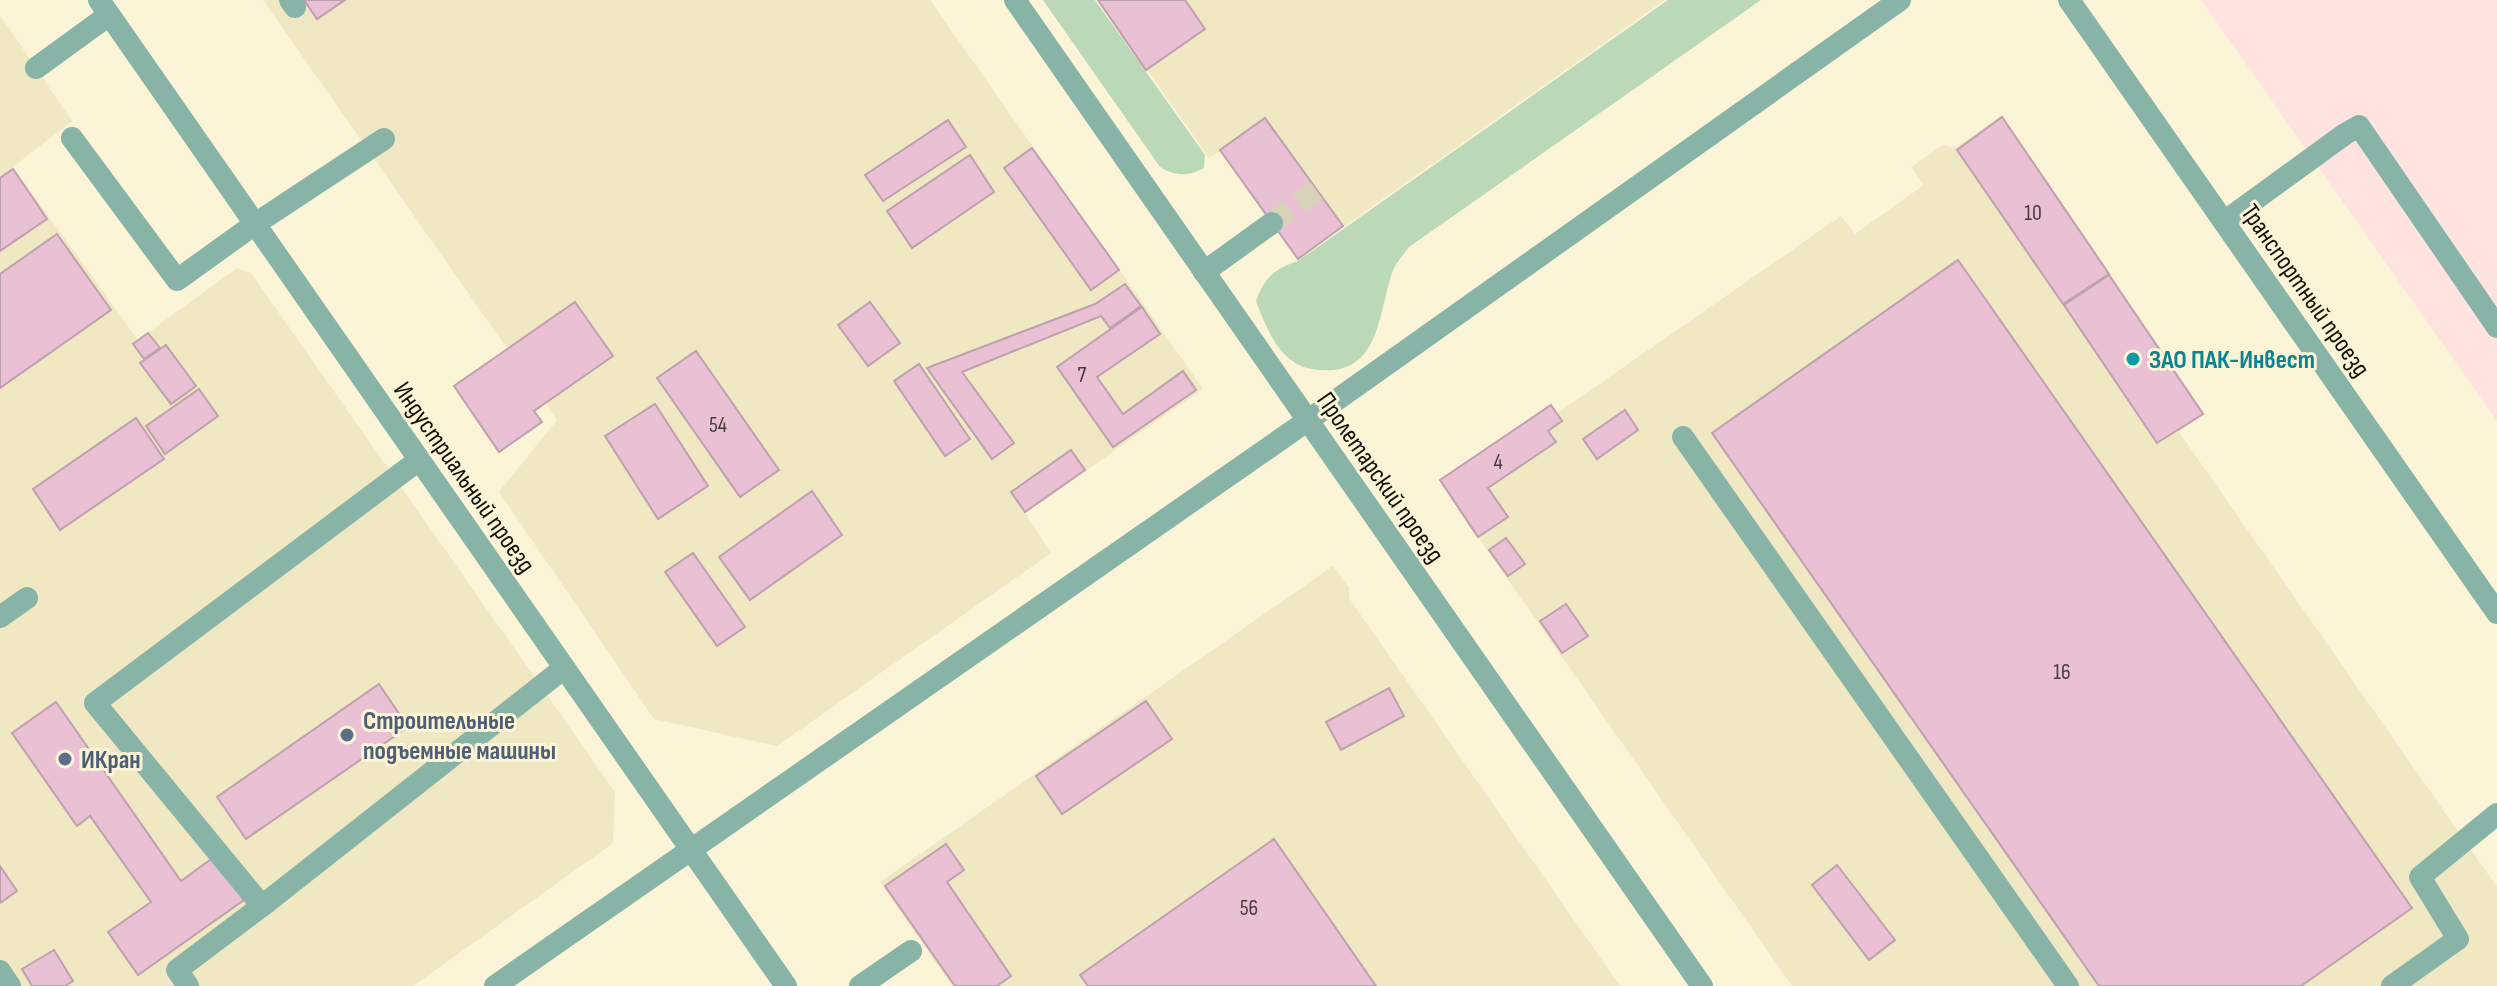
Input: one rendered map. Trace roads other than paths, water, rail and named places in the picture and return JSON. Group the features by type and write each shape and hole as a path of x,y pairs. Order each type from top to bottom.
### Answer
{"street":[{"name":"Пролетарский проезд","path":"1015,0 1702,986"},
{"path":"495,986 1307,421 1900,0"},
{"name":"Транспортный проезд","path":"2069,0 2497,613"},
{"path":"36,68 104,8"},
{"name":"Индустриальный проезд","path":"104,8 786,986"},
{"path":"2224,222 2359,126 2497,327"},
{"path":"72,138 177,280 384,139"},
{"path":"1204,272 1272,223"},
{"path":"1683,437 2068,986"},
{"path":"262,906 95,703 419,460"},
{"path":"0,617 27,598"},
{"path":"188,986 177,970 564,668"},
{"path":"2392,986 2458,939 2420,877 2497,814"},
{"path":"860,986 911,951"},
{"path":"0,971 10,986"}],"tunnel":[{"path":"1272,223 1317,190"}],"place":[{"name":"ЗАО ПАК-Инвест","path":"2133,359"},
{"name":"Строительные подъемные машины","path":"347,735"},
{"name":"ИКран","path":"65,759"}]}
